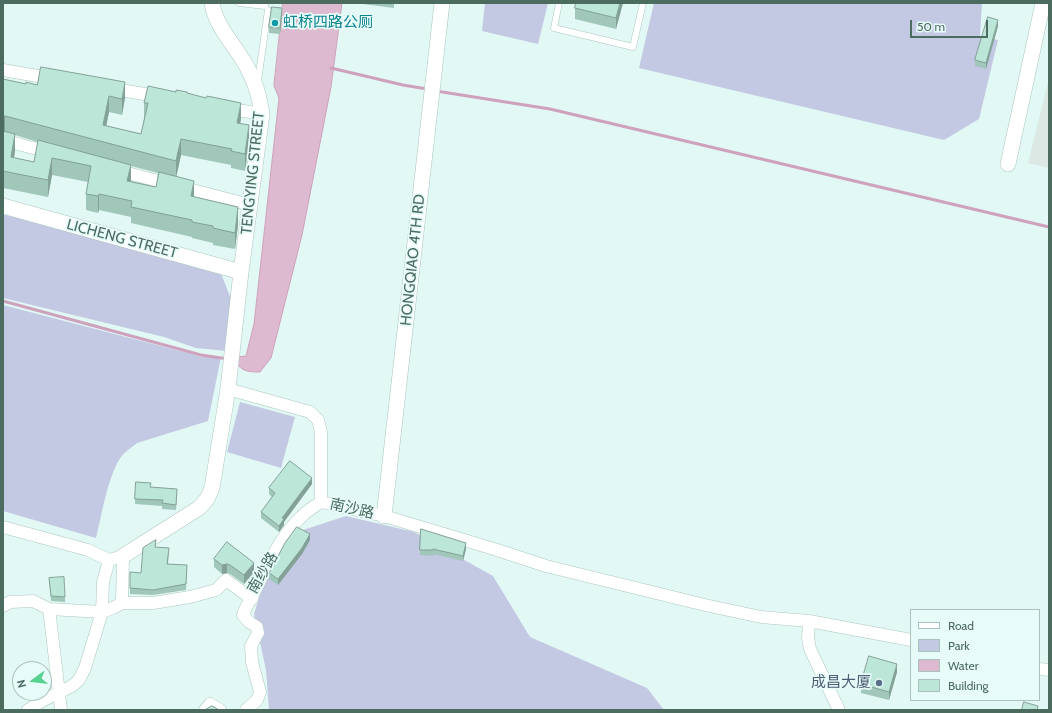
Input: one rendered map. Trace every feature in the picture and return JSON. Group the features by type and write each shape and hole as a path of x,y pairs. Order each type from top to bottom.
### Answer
{"street":[{"name":"TENGYING STREET","path":"116,558 199,508 207,499 212,488 228,389 241,272 262,114 257,89 247,66 219,24 212,3"},
{"name":"HONGQIAO 4TH RD","path":"384,516 442,3"},
{"path":"1008,164 1043,3"},
{"path":"3,70 66,81"},
{"path":"97,86 175,99"},
{"path":"215,106 262,114"},
{"path":"3,140 65,156"},
{"path":"104,166 250,205"},
{"name":"LICHENG STREET","path":"3,206 241,272"},
{"path":"228,389 310,412 318,420 321,432 321,502"},
{"name":"南沙路","path":"321,502 384,516 546,566 761,617 808,621 910,640"},
{"name":"南纱路","path":"102,612 113,608 122,602 153,603 190,598 216,590 226,580 252,599 266,567 278,546 299,519 321,502"},
{"path":"3,527 116,558"},
{"path":"116,558 122,602"},
{"path":"32,709 59,692 72,686 79,680 85,668 102,612 103,582 116,558"},
{"path":"246,710 257,700 260,692 252,662 251,646 258,634 257,627 249,622 243,615 245,608 252,599"},
{"path":"3,606 10,602 33,601 50,609 102,612"},
{"path":"50,609 61,710"},
{"path":"808,621 808,638 810,649 839,710"},
{"path":"205,710 210,704 220,710"}],"lane":[{"path":"239,3 267,8 257,89"},
{"path":"559,3 554,28 633,47 643,3"}],"shaded area":[{"path":"1049,78 1049,168 1028,163"}],"green space":[{"path":"485,3 548,3 538,44 482,31"},
{"path":"654,3 982,3 980,36 998,40 979,119 944,140 639,68"},
{"path":"3,214 220,271 233,304 227,351 196,348 164,337 3,298"},
{"path":"3,305 203,357 221,357 208,421 137,443 123,455 119,460 111,478 96,538 3,511"},
{"path":"240,402 295,417 281,468 227,452"},
{"path":"346,516 414,532 493,576 530,637 647,688 664,710 269,710 266,670 254,614 264,582 303,530"}],"water":[{"path":"283,3 342,3 331,87 302,235 271,358 260,372 252,372 243,370 236,362 237,357 246,356 254,324 279,98 274,86"}],"building":[{"path":"576,3 620,3 616,18 575,8"},
{"name":"虹桥四路公厕","path":"272,7 282,8 280,28 269,27"},
{"path":"988,17 998,20 986,63 975,60"},
{"path":"41,67 125,82 122,99 109,96 103,125 141,134 148,103 144,103 148,86 176,92 176,90 187,92 206,98 207,96 241,103 237,123 249,125 245,154 231,151 232,149 181,139 176,161 5,116 3,117 3,79 37,85"},
{"path":"3,131 15,134 11,157 34,162 38,140 131,165 127,181 156,187 159,172 194,181 191,196 238,207 235,233 213,228 213,226 192,222 192,220 131,207 132,201 99,194 98,196 86,194 91,166 52,158 48,180 3,171"},
{"path":"290,461 312,478 282,518 284,519 279,526 261,512 275,493 269,488"},
{"path":"136,482 151,483 150,487 177,489 176,505 162,503 163,500 135,499"},
{"path":"297,527 310,534 302,548 278,579 269,573 285,543"},
{"path":"421,529 466,543 463,556 433,549 420,550"},
{"path":"156,540 155,547 169,548 167,564 187,565 186,584 153,590 130,588 130,572 141,573 143,548"},
{"path":"227,542 254,563 244,575 230,565 222,565 214,559"},
{"path":"64,577 65,597 51,596 49,578"},
{"path":"869,656 897,664 889,692 861,684"},
{"path":"1024,702 1038,706 1037,710 1022,710"},
{"path":"212,706 219,710 205,710"}],"waterway":[{"path":"331,68 403,85 427,89"},
{"path":"436,91 550,109 1049,227"},
{"path":"3,301 201,355 228,359"}],"place":[{"name":"虹桥四路公厕","path":"275,23"},
{"name":"成昌大厦","path":"879,683"}]}
